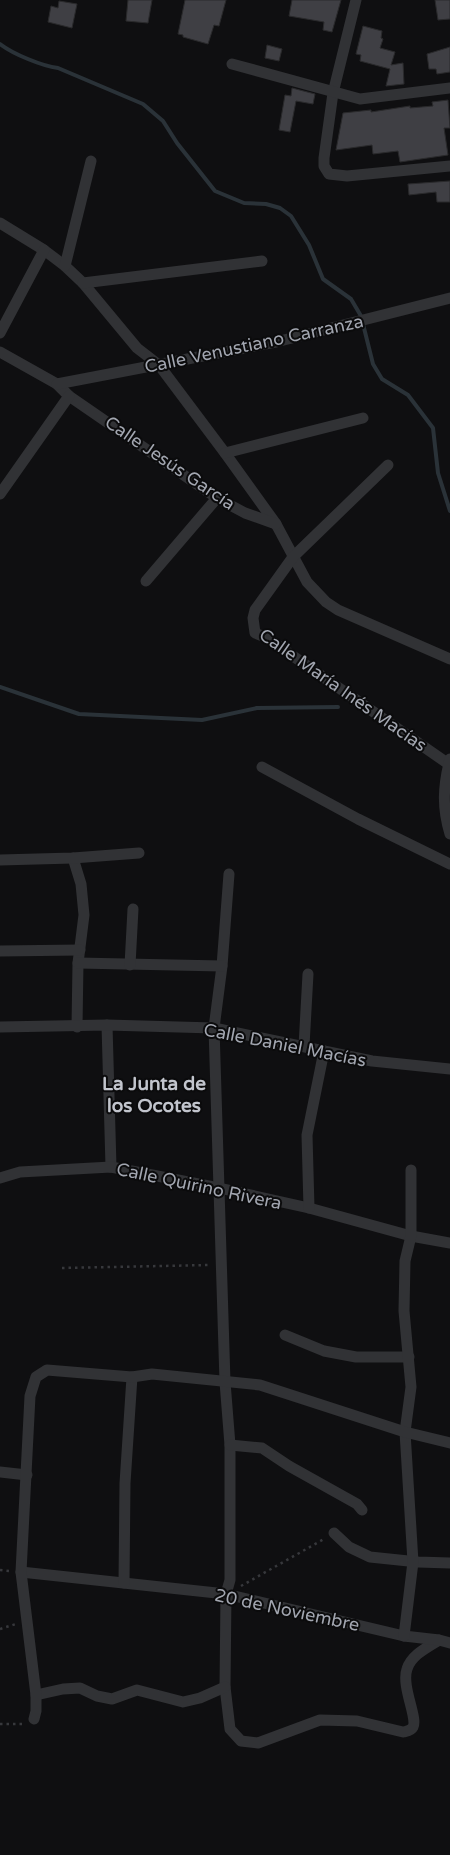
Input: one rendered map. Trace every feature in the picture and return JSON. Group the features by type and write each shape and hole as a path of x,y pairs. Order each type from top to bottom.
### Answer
{"street":[{"path":"356,0 333,93 324,166 329,174 347,176 450,166"},
{"path":"232,64 360,99 450,88"},
{"path":"65,266 91,161"},
{"path":"0,223 44,250 65,266 83,283 137,348 159,365 276,524 307,582 326,602 338,610 450,659"},
{"path":"0,333 44,250"},
{"path":"83,283 262,261"},
{"name":"Calle Venustiano Carranza","path":"57,384 276,342 450,298"},
{"name":"Calle Jesús García","path":"0,352 57,384 69,396 217,498 245,513 276,524"},
{"path":"0,494 69,396"},
{"path":"225,453 362,418"},
{"path":"293,557 388,465"},
{"path":"146,581 217,498"},
{"name":"Calle María Inés Macías","path":"293,557 255,610 253,618 255,633 267,638 450,763"},
{"path":"450,763 443,796 444,815 450,834"},
{"path":"262,767 358,819 450,864"},
{"path":"0,860 139,854"},
{"path":"73,858 81,884 84,915 78,963 77,1027"},
{"path":"229,874 222,966 214,1028 225,1382 230,1445 230,1580 226,1594 225,1686 230,1729 241,1741 258,1743 320,1720 356,1721 403,1732 410,1731 413,1728 414,1722 405,1688 406,1669 410,1661 420,1653 445,1642"},
{"path":"130,965 133,909"},
{"path":"0,951 80,950"},
{"path":"78,963 222,966"},
{"path":"304,1046 308,974"},
{"path":"107,1025 111,1167"},
{"name":"Calle Daniel Macías","path":"0,1027 107,1025 214,1028 372,1061 450,1069"},
{"name":"Calle Quirino Rivera","path":"308,1208 306,1136 324,1051"},
{"name":"Calle Quirino Rivera","path":"0,1178 20,1172 111,1167 308,1208 411,1236 450,1244"},
{"path":"404,1636 413,1562 405,1432 411,1388 404,1311 405,1262 411,1236 411,1170"},
{"path":"285,1335 324,1351 348,1356 409,1356"},
{"path":"34,1719 36,1695 21,1572 30,1396 36,1377 47,1370 132,1377 152,1374 260,1385 405,1432 450,1443"},
{"path":"124,1583 125,1483 132,1377"},
{"path":"230,1445 262,1448 289,1466 357,1504 362,1510"},
{"path":"0,1472 27,1475"},
{"path":"334,1533 350,1547 370,1557 413,1562 450,1563"},
{"name":"20 de Noviembre","path":"21,1572 226,1594 404,1636 445,1642"},
{"path":"36,1695 63,1689 80,1688 97,1696 112,1699 137,1690 183,1702 200,1698 225,1686"}],"path":[{"path":"62,1268 222,1264"},
{"path":"226,1594 334,1533"},
{"path":"0,1629 27,1620"},
{"path":"0,1724 23,1725 34,1719"}],"building":[{"path":"128,0 152,0 148,23 126,21"},
{"path":"185,0 226,0 219,26 214,25 208,44 178,34"},
{"path":"292,0 341,0 332,32 323,30 324,22 289,16"},
{"path":"435,0 450,0 450,19 438,20"},
{"path":"59,1 77,4 72,28 48,22 51,6 58,8"},
{"path":"363,26 382,31 381,38 383,39 380,48 395,52 391,65 403,63 404,84 386,86 390,69 360,61 361,55 356,54"},
{"path":"267,45 282,49 279,61 265,58"},
{"path":"450,47 450,72 437,74 436,69 429,69 427,54"},
{"path":"292,88 315,94 313,104 296,101 290,132 279,130 285,95 291,96"},
{"path":"448,100 450,128 444,128 448,155 400,162 398,151 373,154 372,145 336,150 343,113 371,110 371,112 410,106 410,108 433,106 432,102"},
{"path":"450,181 450,202 437,202 436,192 409,195 408,184"}],"waterway":[{"path":"0,44 28,59 58,68 143,104 163,121 177,143 215,191 244,203 266,204 280,208 291,216 309,245 323,279 351,299 361,316 373,364 382,379 408,395 433,428 438,473 450,511"},
{"path":"0,687 79,714 202,720 257,708 338,707"}],"district":[{"name":"La Junta de los Ocotes","path":"154,1095"}]}
